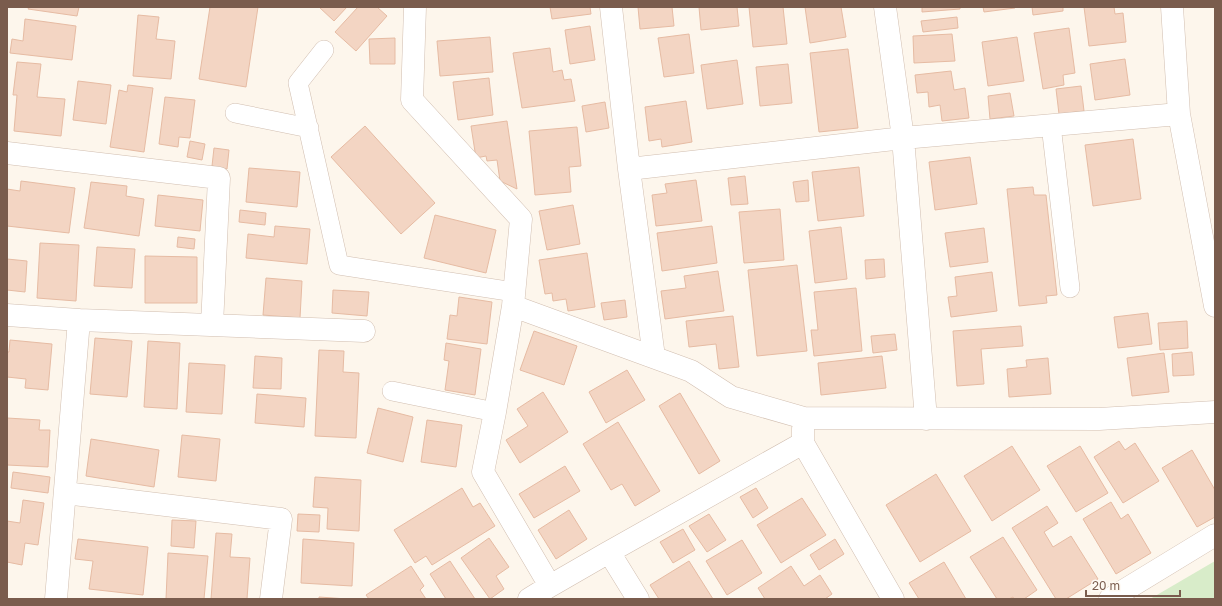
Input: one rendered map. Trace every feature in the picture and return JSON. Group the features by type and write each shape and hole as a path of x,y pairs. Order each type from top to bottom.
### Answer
{"street":[{"path":"415,7 412,100 520,220 514,299 495,412 482,472 550,586"},
{"path":"610,7 629,169 654,357"},
{"path":"885,7 903,138 926,419"},
{"path":"1172,7 1179,114 1215,306"},
{"path":"629,169 903,138 1179,114"},
{"path":"7,153 219,178 212,325"},
{"path":"514,299 690,371 732,397 804,418 1099,419 1215,412"},
{"path":"7,315 79,320 364,331"},
{"path":"56,599 79,320"},
{"path":"804,418 803,443 893,599"},
{"path":"529,599 609,552 803,443"},
{"path":"65,493 281,519 271,599"},
{"path":"1110,599 1215,535"},
{"path":"609,552 638,599"}],"lane":[{"path":"324,50 298,83 339,265 514,299"},
{"path":"235,113 309,128"},
{"path":"1051,125 1070,288"},
{"path":"392,391 495,412"}],"green space":[{"path":"1215,561 1215,599 1150,599"}],"building":[{"path":"29,7 79,7 77,16 28,9"},
{"path":"210,7 258,7 246,87 199,79"},
{"path":"319,7 347,7 334,21"},
{"path":"358,7 377,7 387,16 356,51 335,32"},
{"path":"550,7 590,7 591,14 552,19"},
{"path":"638,7 672,7 674,26 640,29"},
{"path":"699,7 737,7 739,26 701,30"},
{"path":"749,7 783,7 787,44 753,47"},
{"path":"805,7 841,7 846,37 810,43"},
{"path":"922,7 960,7 960,9 922,12"},
{"path":"983,7 1015,7 1015,8 984,12"},
{"path":"1032,7 1063,7 1063,11 1033,15"},
{"path":"1084,7 1114,7 1115,14 1123,13 1126,42 1089,46"},
{"path":"138,15 159,17 156,39 175,41 171,79 133,76"},
{"path":"957,17 958,28 923,32 921,21"},
{"path":"25,19 76,26 72,60 10,53 12,39 23,41"},
{"path":"590,26 595,60 570,64 565,30"},
{"path":"1069,28 1075,73 1063,75 1064,85 1043,89 1034,33"},
{"path":"689,34 694,73 664,77 658,38"},
{"path":"952,34 955,61 914,63 913,36"},
{"path":"490,37 493,72 440,76 437,41"},
{"path":"1017,37 1024,81 988,86 982,42"},
{"path":"395,38 395,64 370,64 369,39"},
{"path":"550,48 553,72 562,70 564,80 571,79 575,101 522,108 513,53"},
{"path":"848,49 858,128 819,132 810,53"},
{"path":"1125,59 1130,95 1095,100 1090,64"},
{"path":"737,60 743,104 707,109 701,65"},
{"path":"17,62 41,64 37,97 65,99 61,136 14,131 17,95 13,95"},
{"path":"788,64 792,103 760,106 756,67"},
{"path":"951,71 954,90 965,88 969,118 942,121 940,105 929,107 928,92 917,93 915,75"},
{"path":"489,78 493,115 458,120 453,82"},
{"path":"78,81 111,85 106,124 73,120"},
{"path":"128,85 153,88 144,152 110,147 119,90 127,92"},
{"path":"1081,86 1084,111 1059,114 1056,89"},
{"path":"1010,93 1014,116 990,119 988,96"},
{"path":"165,97 195,100 190,138 179,137 178,147 159,144"},
{"path":"686,101 692,142 662,147 661,139 649,141 645,107"},
{"path":"605,102 609,128 586,132 582,106"},
{"path":"507,121 517,189 500,181 497,160 487,161 486,156 476,158 471,126"},
{"path":"365,126 435,203 401,234 331,157"},
{"path":"577,127 581,166 569,167 571,192 535,195 529,131"},
{"path":"1133,139 1141,199 1093,206 1085,145"},
{"path":"190,141 205,144 202,160 187,157"},
{"path":"214,148 229,150 227,169 212,166"},
{"path":"970,157 977,204 935,210 929,162"},
{"path":"859,167 864,216 818,221 812,172"},
{"path":"249,168 300,172 297,207 246,202"},
{"path":"745,176 748,204 731,205 728,178"},
{"path":"696,180 702,221 656,226 652,195 667,193 665,184"},
{"path":"808,180 809,201 796,202 793,182"},
{"path":"21,181 75,188 69,233 7,226 7,189 20,191"},
{"path":"91,182 127,186 126,196 144,199 139,236 84,228"},
{"path":"1033,187 1034,195 1046,195 1057,295 1046,296 1047,303 1019,306 1007,189"},
{"path":"158,195 203,200 200,231 155,226"},
{"path":"573,205 580,244 547,250 539,211"},
{"path":"780,209 784,260 744,263 739,212"},
{"path":"240,210 266,213 265,225 239,222"},
{"path":"435,215 496,230 486,273 424,258"},
{"path":"275,226 310,229 307,264 246,258 248,234 274,237"},
{"path":"712,226 717,263 662,271 657,233"},
{"path":"841,227 847,279 815,283 809,231"},
{"path":"984,228 988,262 950,267 945,233"},
{"path":"178,237 195,239 194,249 177,247"},
{"path":"40,243 79,245 76,301 37,298"},
{"path":"97,247 135,249 132,288 94,286"},
{"path":"587,253 595,307 568,311 566,299 553,301 552,293 545,294 539,260"},
{"path":"145,256 197,257 197,303 145,303"},
{"path":"7,259 27,261 25,292 7,290"},
{"path":"884,259 885,277 866,279 865,260"},
{"path":"797,265 807,351 757,356 748,270"},
{"path":"718,271 724,311 665,319 661,291 686,288 684,276"},
{"path":"992,272 997,311 951,317 948,297 957,296 955,277"},
{"path":"266,278 302,281 300,318 263,315"},
{"path":"856,288 862,351 814,356 811,330 818,330 814,292"},
{"path":"333,290 369,292 367,316 332,313"},
{"path":"459,297 492,302 487,344 447,339 450,315 457,316"},
{"path":"625,300 627,317 604,320 601,303"},
{"path":"1148,313 1152,344 1118,348 1114,317"},
{"path":"733,316 739,367 719,369 716,344 689,347 686,321"},
{"path":"1187,321 1188,348 1160,350 1158,323"},
{"path":"1021,326 1023,346 981,349 984,384 957,386 953,331"},
{"path":"534,331 577,346 564,385 520,370"},
{"path":"895,334 897,350 873,353 871,336"},
{"path":"95,338 132,341 127,397 90,394"},
{"path":"10,340 52,344 48,390 25,388 26,379 7,377 7,352 9,352"},
{"path":"148,341 180,343 177,409 144,407"},
{"path":"446,343 481,349 475,395 445,390 449,361 444,360"},
{"path":"319,350 344,351 343,372 359,373 356,438 315,436"},
{"path":"1192,352 1194,375 1173,376 1172,354"},
{"path":"1164,353 1169,392 1132,396 1127,358"},
{"path":"255,356 282,358 281,389 253,388"},
{"path":"882,356 886,388 821,395 818,363"},
{"path":"1048,358 1051,394 1009,397 1007,369 1027,367 1026,360"},
{"path":"189,363 225,365 222,414 186,412"},
{"path":"627,370 645,400 606,423 589,392"},
{"path":"543,392 568,432 520,463 506,440 528,426 517,409"},
{"path":"680,393 720,461 699,474 659,406"},
{"path":"257,394 306,398 304,427 255,423"},
{"path":"378,408 413,417 403,462 367,453"},
{"path":"7,418 40,420 39,430 50,430 48,467 7,465"},
{"path":"427,420 462,425 456,467 421,462"},
{"path":"618,422 660,491 635,506 622,484 611,490 583,444"},
{"path":"182,435 220,439 216,481 178,477"},
{"path":"91,439 159,450 154,487 86,476"},
{"path":"1119,441 1125,450 1135,443 1159,481 1123,503 1094,457"},
{"path":"1012,446 1040,490 992,521 964,476"},
{"path":"1080,446 1108,493 1076,512 1047,466"},
{"path":"1192,450 1215,490 1215,517 1197,527 1162,468"},
{"path":"565,466 580,491 534,518 519,494"},
{"path":"13,472 50,477 48,493 11,488"},
{"path":"936,474 971,531 920,562 886,505"},
{"path":"315,477 361,480 359,531 327,529 328,508 313,507"},
{"path":"462,488 473,507 480,503 495,526 432,565 426,556 415,563 394,530"},
{"path":"756,488 768,508 753,518 740,497"},
{"path":"802,498 826,535 781,563 757,525"},
{"path":"23,500 44,503 38,545 25,543 22,565 7,562 7,521 20,523"},
{"path":"1111,502 1121,519 1128,514 1151,553 1116,574 1083,519"},
{"path":"1047,506 1058,523 1044,532 1053,547 1071,536 1098,579 1066,599 1056,599 1012,528"},
{"path":"569,510 587,539 556,559 538,530"},
{"path":"298,514 320,515 319,532 297,531"},
{"path":"709,514 726,540 707,552 689,526"},
{"path":"172,520 196,521 194,548 171,546"},
{"path":"683,529 695,550 673,563 660,542"},
{"path":"216,533 232,534 230,557 250,558 247,599 211,599"},
{"path":"1003,537 1037,590 1024,599 1014,599 1013,597 1009,599 997,599 970,557"},
{"path":"489,538 509,567 496,576 504,589 490,599 461,558"},
{"path":"78,539 148,547 143,595 89,589 93,561 75,559"},
{"path":"303,539 354,543 352,586 301,583"},
{"path":"835,539 844,554 819,570 810,555"},
{"path":"742,540 762,573 727,595 706,561"},
{"path":"168,553 208,556 204,599 166,599"},
{"path":"450,561 475,599 446,599 430,574"},
{"path":"689,561 713,599 659,599 650,585"},
{"path":"944,562 966,599 919,599 909,583"},
{"path":"411,566 424,586 420,590 426,599 369,599 366,595"},
{"path":"791,566 804,586 820,575 832,594 825,599 765,599 758,588"},
{"path":"319,597 347,599 319,599"}]}
